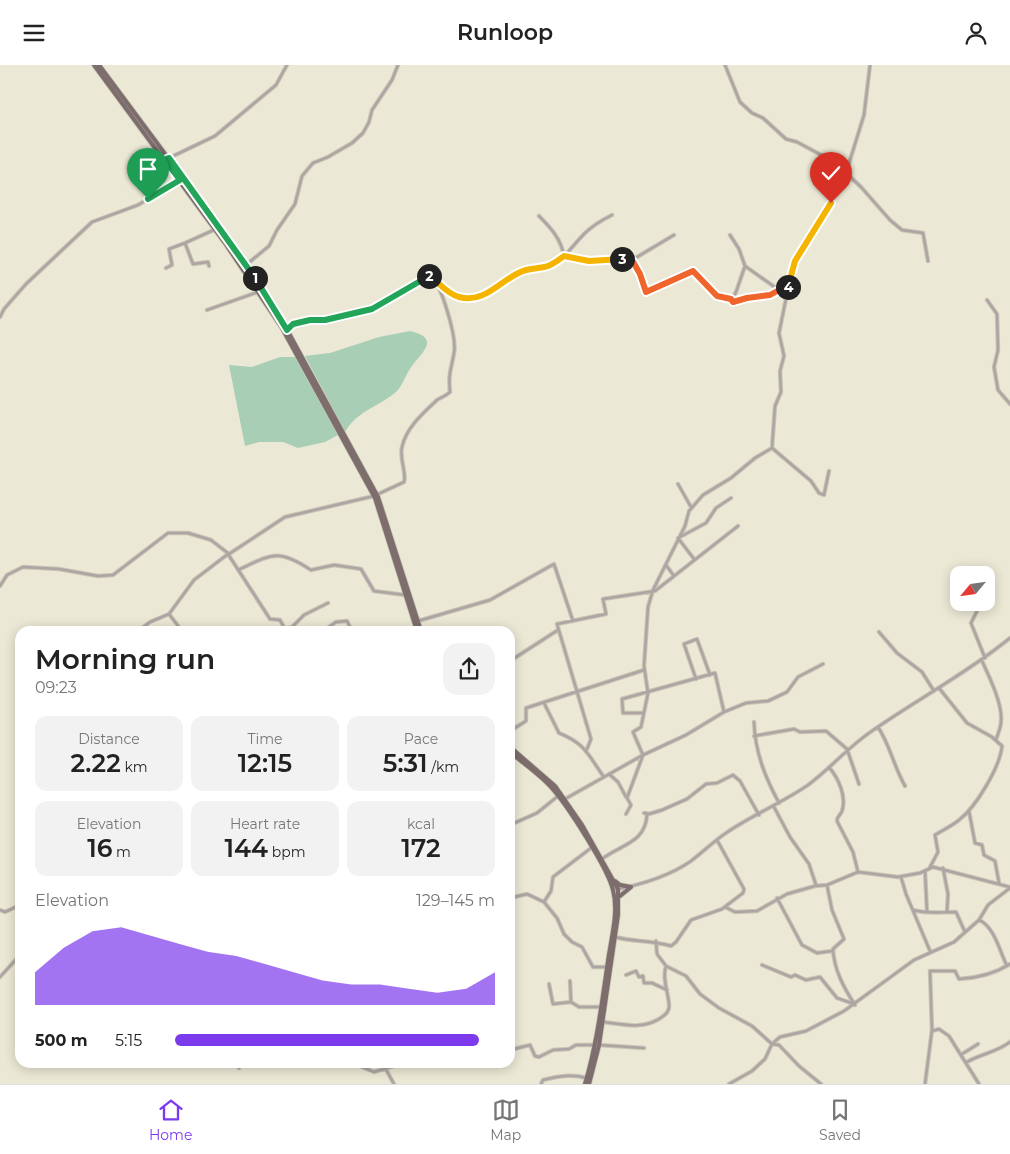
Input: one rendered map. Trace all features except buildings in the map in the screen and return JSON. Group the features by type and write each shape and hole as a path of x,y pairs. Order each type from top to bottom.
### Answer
{"main road":[{"path":"94,65 167,159 259,292 298,354 375,495 416,626"},
{"path":"99,65 246,265 287,330 298,354"},
{"path":"375,495 405,595 418,626"},
{"path":"515,751 549,779 565,799 602,859 612,877 615,889 614,921 597,1045 584,1084"},
{"path":"515,756 546,782 558,796 591,848 619,898"},
{"path":"612,877 620,885 631,887"},
{"path":"589,1084 602,1022 619,898 620,894 631,887"}],"street":[{"path":"167,159 215,136 276,85 287,65"},
{"path":"246,265 269,246 277,230 295,204 302,175 313,163 328,157 357,139 369,121 372,110 392,80 398,65"},
{"path":"725,65 740,102 752,113 762,118 786,139 797,141 825,157 846,173 896,226 902,230 923,233 928,261"},
{"path":"772,449 776,406 781,392 780,371 784,356 779,333 786,295 795,261 828,210 846,173 864,115 870,65"},
{"path":"0,317 4,309 26,284 92,222 138,205 180,180"},
{"path":"287,330 293,324 310,320 325,320 372,309 430,275 440,287 461,298 475,297 525,270 542,269 564,256 590,228 612,215"},
{"path":"539,216 553,230 562,247 564,256"},
{"path":"166,267 172,265 169,249 216,229"},
{"path":"564,256 589,261 632,260 674,235"},
{"path":"730,235 739,249 745,266 786,295"},
{"path":"186,243 193,264 208,262 209,266"},
{"path":"632,260 640,274 646,292 693,271 717,296 731,299 733,302 770,295 779,290"},
{"path":"731,299 736,292 745,266"},
{"path":"145,626 169,614 194,580 228,554 285,517 375,495 405,480 401,455 406,435 426,411 450,392 448,376 454,346 440,287"},
{"path":"207,310 259,292"},
{"path":"987,300 997,314 998,350 994,367 998,390 1010,404"},
{"path":"772,449 811,481 819,493 824,495 829,471"},
{"path":"627,798 643,755 633,732 641,727 648,693 644,669 644,638 648,607 653,590 691,507 703,495 731,478 755,458 772,449"},
{"path":"678,484 691,507"},
{"path":"678,538 706,523 716,508 731,498"},
{"path":"586,749 591,739 557,625 606,614 603,599 655,591 738,526"},
{"path":"0,586 7,575 23,567 59,569 98,576 113,575 159,538 173,532 188,533 219,544 228,554 270,619 280,620 283,626"},
{"path":"678,538 694,559"},
{"path":"238,570 278,555 286,556 311,570 334,565 361,569 374,591 405,595"},
{"path":"416,622 490,600 554,564 573,621"},
{"path":"665,564 674,575"},
{"path":"293,626 304,615 328,603"},
{"path":"977,611 971,623 985,658"},
{"path":"169,614 178,626"},
{"path":"330,626 336,622 347,621 350,626"},
{"path":"515,658 558,630"},
{"path":"879,631 897,653 922,672 934,691"},
{"path":"615,889 631,887 674,871 691,861 717,840 809,784 847,749 981,661 1010,637"},
{"path":"696,679 684,644 697,639 710,675"},
{"path":"981,661 992,681 1000,709 1001,723 996,740"},
{"path":"565,799 643,755 686,735 724,712 746,703 763,702 787,692 798,677 823,664"},
{"path":"515,728 526,721 526,708 644,669"},
{"path":"644,713 623,713 622,699 715,673 724,712"},
{"path":"929,869 938,852 935,835 958,821 968,811 1001,757 1002,746 996,740 967,723 939,688"},
{"path":"544,703 560,733 574,739 586,749 604,777"},
{"path":"754,722 754,736 765,777 779,803"},
{"path":"878,727 887,740 890,752 906,786"},
{"path":"754,736 794,729 800,731 826,731 847,749 859,784"},
{"path":"829,767 840,781 842,810 837,818 853,852 858,872"},
{"path":"609,775 618,782 631,805 626,814"},
{"path":"602,859 640,838 646,823 646,814 662,811 687,799 706,784 717,783 733,775 740,781 759,815"},
{"path":"515,823 537,813 558,796"},
{"path":"774,807 790,837 809,864 816,885"},
{"path":"968,811 975,843 982,845 984,855 995,861 999,883"},
{"path":"615,937 628,941 656,941 670,946 676,943 691,920 725,907 743,893 744,889 717,840"},
{"path":"544,902 551,891 553,877 591,848"},
{"path":"725,907 735,912 757,911 777,898 816,885 827,885 858,872 902,877 933,867 943,868 1010,887"},
{"path":"943,868 948,894 948,912"},
{"path":"925,871 926,912"},
{"path":"902,877 906,894 930,951"},
{"path":"777,898 802,945 817,953 833,951 844,939 832,910 827,885"},
{"path":"729,1084 752,1071 765,1059 772,1043 780,1037 806,1031 855,1005 872,989 930,951 954,942 979,920 988,905 1010,887"},
{"path":"515,897 527,894 544,902 557,918 564,933 572,942 582,947 593,967 607,967"},
{"path":"0,910 6,912 15,908"},
{"path":"913,910 956,912 965,932"},
{"path":"925,1084 932,1031 930,971 955,971 959,979 966,979 992,974 1009,965 999,950 999,945 986,923 979,920"},
{"path":"656,941 657,954 666,966 686,977 700,994 719,1008 752,1026 772,1043 779,1045 799,1066 822,1084"},
{"path":"833,951 842,983 855,1005"},
{"path":"0,977 15,960"},
{"path":"762,965 791,977 795,975 806,980 820,977 837,999 855,1005"},
{"path":"602,1022 641,1027 652,1023 669,1009 664,974 666,966"},
{"path":"626,975 636,971 639,977 643,976 644,983 652,983 666,989"},
{"path":"570,981 571,1002 576,1007 601,1007"},
{"path":"549,984 552,1004 571,1002"},
{"path":"932,1031 939,1029 944,1031 962,1054 979,1084"},
{"path":"967,1062 989,1051 996,1051 1010,1042"},
{"path":"962,1054 978,1044"},
{"path":"515,1049 530,1045 535,1056 538,1057 550,1051 569,1049 576,1045 644,1048"},
{"path":"364,1068 370,1071 381,1068"},
{"path":"386,1068 394,1084"},
{"path":"541,1084 542,1080 564,1075 574,1074 587,1078"}],"green space":[{"path":"410,331 420,334 425,338 427,342 423,352 410,369 398,390 362,414 345,432 305,356 330,353 379,337"},
{"path":"280,357 297,357 338,435 325,442 298,448 283,442 259,442 245,446 229,365 252,367"}],"route":[{"path":"148,199 180,180 165,160 169,158 256,279 287,330 293,324 310,320 325,320 372,309 430,275 440,287 450,294 461,298 475,297 486,293 525,270 542,269 564,256 602,262 618,259 632,260 640,274 646,292 666,285 693,271 717,296 731,299 730,301 733,302 770,295 779,290 786,295 795,261 831,203"}]}
